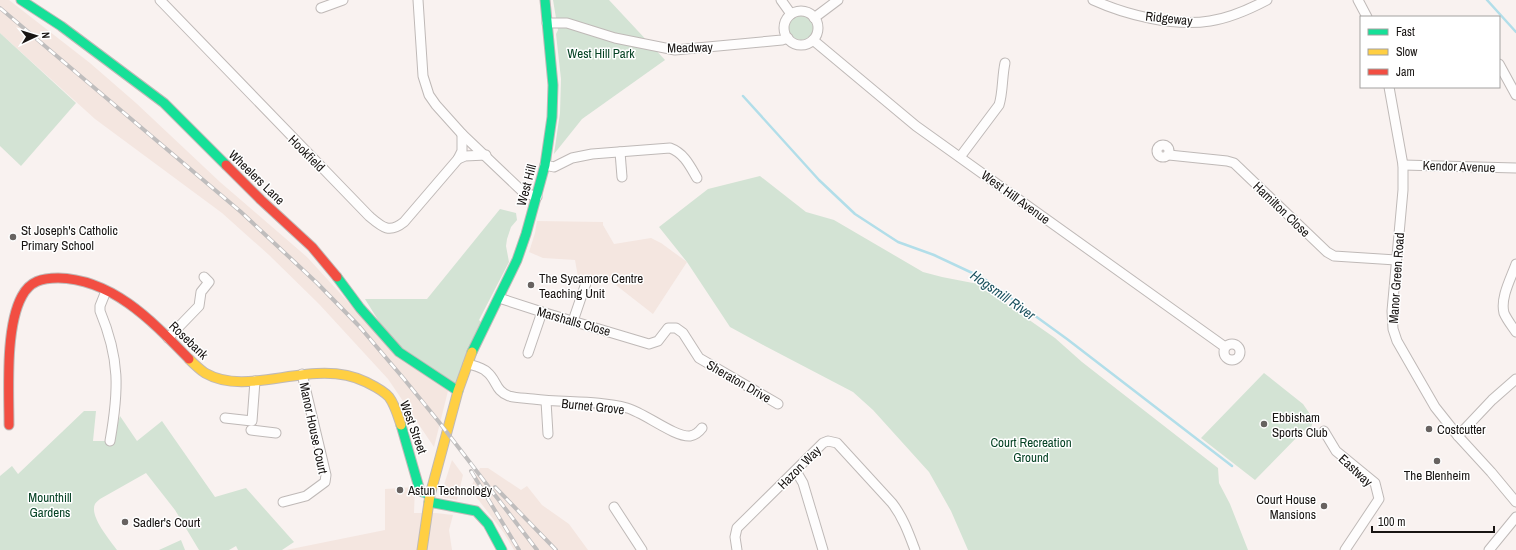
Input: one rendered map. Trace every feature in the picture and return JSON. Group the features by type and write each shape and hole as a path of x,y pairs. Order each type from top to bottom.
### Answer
{"street":[{"name":"Wheelers Lane","path":"21,0 61,26 164,103 261,200 312,247 329,266 360,308 399,352 458,390"},
{"name":"Hookfield","path":"160,0 290,136 380,226 391,229 398,227 404,222 458,159 462,151 462,134"},
{"path":"321,8 344,0"},
{"path":"418,0 422,70 425,85 436,106 462,134 486,155 523,192 537,197"},
{"name":"West Hill","path":"429,498 458,390 475,344 517,260 537,197 545,165 552,117 553,86 545,0"},
{"path":"781,0 791,14"},
{"path":"814,18 838,0"},
{"name":"Ridgeway","path":"1093,0 1122,11 1181,22 1209,21 1236,14 1267,0"},
{"path":"1358,0 1366,16"},
{"path":"801,11 806,12 814,18 818,27 816,36 813,40 802,44 792,42 788,38 785,28 791,14 801,11"},
{"name":"Meadway","path":"547,23 567,23 615,38 675,50 782,40 788,38"},
{"name":"West Hill Avenue","path":"813,40 907,119 1225,347"},
{"path":"960,157 999,105 1005,63"},
{"path":"1500,66 1516,95"},
{"name":"Manor Green Road","path":"1389,88 1403,165 1403,190 1392,311 1393,329 1397,341 1435,407 1458,436 1516,502"},
{"path":"545,165 554,167 572,158 592,154 662,148 676,150 686,160 697,178"},
{"path":"620,152 622,177"},
{"path":"458,159 465,156 486,155"},
{"name":"Hamilton Close","path":"1169,155 1234,163 1327,252 1334,256 1396,260"},
{"name":"Kendor Avenue","path":"1403,165 1516,168"},
{"path":"1516,264 1503,306 1505,314 1516,332"},
{"path":"168,338 199,306 201,292 209,282 204,277"},
{"name":"Rosebank","path":"9,425 11,346 15,321 22,295 35,281 48,278 69,278 79,280 119,297 144,314 204,372 232,381 260,380"},
{"path":"573,321 586,282"},
{"path":"106,291 100,306 100,311 112,341 116,366 116,407 110,441"},
{"name":"Marshalls Close","path":"499,298 649,344"},
{"path":"528,353 542,312"},
{"name":"Sheraton Drive","path":"649,344 658,341 668,328 676,328 683,333 699,358 778,404"},
{"path":"468,364 483,369 489,373 502,393 546,401 548,434"},
{"name":"West Street","path":"260,380 302,374 335,372 365,381 383,391 389,398 394,408 410,451 420,491 429,498"},
{"name":"Manor House Court","path":"283,502 306,496 325,482 326,475 302,374"},
{"path":"1458,436 1492,400 1516,379"},
{"path":"260,380 251,433 276,432"},
{"name":"Burnet Grove","path":"546,401 608,405 628,408 685,436 697,434 702,428"},
{"path":"226,418 252,421"},
{"name":"Eastway","path":"1324,431 1336,451 1375,484 1379,499 1345,550"},
{"name":"Hazon Way","path":"737,550 735,537 737,528 823,443 828,441 836,443 898,511 915,550"},
{"path":"796,471 803,484 823,550"},
{"path":"422,550 429,498 476,511 486,521 502,550"},
{"path":"614,507 642,550"},
{"path":"1489,550 1516,516"}],"shaded area":[{"path":"0,0 9,0 90,63 136,103 220,182 307,257 393,351 448,391 434,447 388,379 319,304 269,255 222,213 95,119 0,33"},
{"path":"537,221 603,222 603,225 614,244 651,238 661,243 687,262 653,314 603,275 578,277 575,260 543,258 529,252"},
{"path":"452,460 463,475 457,500 440,497"},
{"path":"480,468 488,468 521,490 527,486 542,505 569,524 588,550 514,550 504,533 470,489"},
{"path":"415,487 414,513 453,515 449,530 452,550 286,550 385,530 385,489"}],"green space":[{"name":"West Hill Park","path":"553,0 609,0 665,60 582,119 554,154 560,113 561,79 556,34 558,30"},
{"path":"801,16 810,19 813,28 810,37 801,40 792,37 789,28 792,19"},
{"path":"0,33 76,103 21,166 0,146"},
{"name":"Court Recreation Ground","path":"760,176 806,212 834,220 923,272 978,284 1055,338 1082,362 1218,468 1219,483 1230,504 1248,550 968,550 951,511 929,472 873,410 853,392 730,327 687,262 659,227 708,189"},
{"path":"500,209 516,213 517,220 511,227 506,246 509,262 479,320 481,322 456,384 419,362 388,336 365,299 427,299"},
{"name":"Ebbisham Sports Club","path":"1264,373 1303,404 1314,420 1311,427 1303,431 1255,480 1201,438"},
{"name":"Mounthill Gardens","path":"84,411 96,411 93,441 115,441 116,429 120,416 137,441 162,421 215,497 246,488 294,542 282,550 238,550 236,546 229,550 199,550 175,510 146,473 100,499 95,504 94,509 97,521 117,550 0,550 0,476 12,466 18,474"},
{"path":"181,540 185,550 159,550"}],"waterway":[{"path":"1487,0 1516,32"},
{"name":"Hogsmill River","path":"743,96 819,180 855,214 898,242 934,255 983,278 1067,339 1232,466"}],"railway":[{"path":"0,8 241,212 317,283 359,326 404,379 439,422 537,550"},
{"path":"471,471 519,550"},
{"path":"495,487 556,550"}],"traffic: fast":[{"path":"21,0 61,26 164,103 226,165"},
{"path":"472,352 517,260 526,234 545,165 552,117 553,85 545,0"},
{"path":"337,277 360,308 399,352 458,391"},
{"path":"401,425 420,491 430,495"},
{"path":"429,502 476,511 488,524 502,550"}],"traffic: slow":[{"path":"422,550 430,495 458,391 472,352"},
{"path":"189,359 205,373 223,380 242,382 325,373 346,375 366,382 378,388 387,395 393,403 401,425"}],"traffic: jam":[{"path":"226,165 312,247 337,277"},
{"path":"9,425 9,359 13,324 22,296 25,291 37,281 52,278 78,280 97,286 114,294 146,317 189,359"}],"place":[{"name":"St Joseph's Catholic Primary School","path":"13,237"},
{"name":"The Sycamore Centre Teaching Unit","path":"531,285"},
{"name":"Ebbisham Sports Club","path":"1264,424"},
{"name":"Costcutter","path":"1429,429"},
{"name":"The Blenheim","path":"1437,461"},
{"name":"Astun Technology","path":"400,490"},
{"name":"Court House Mansions","path":"1324,506"},
{"name":"Sadler's Court","path":"125,522"}]}
